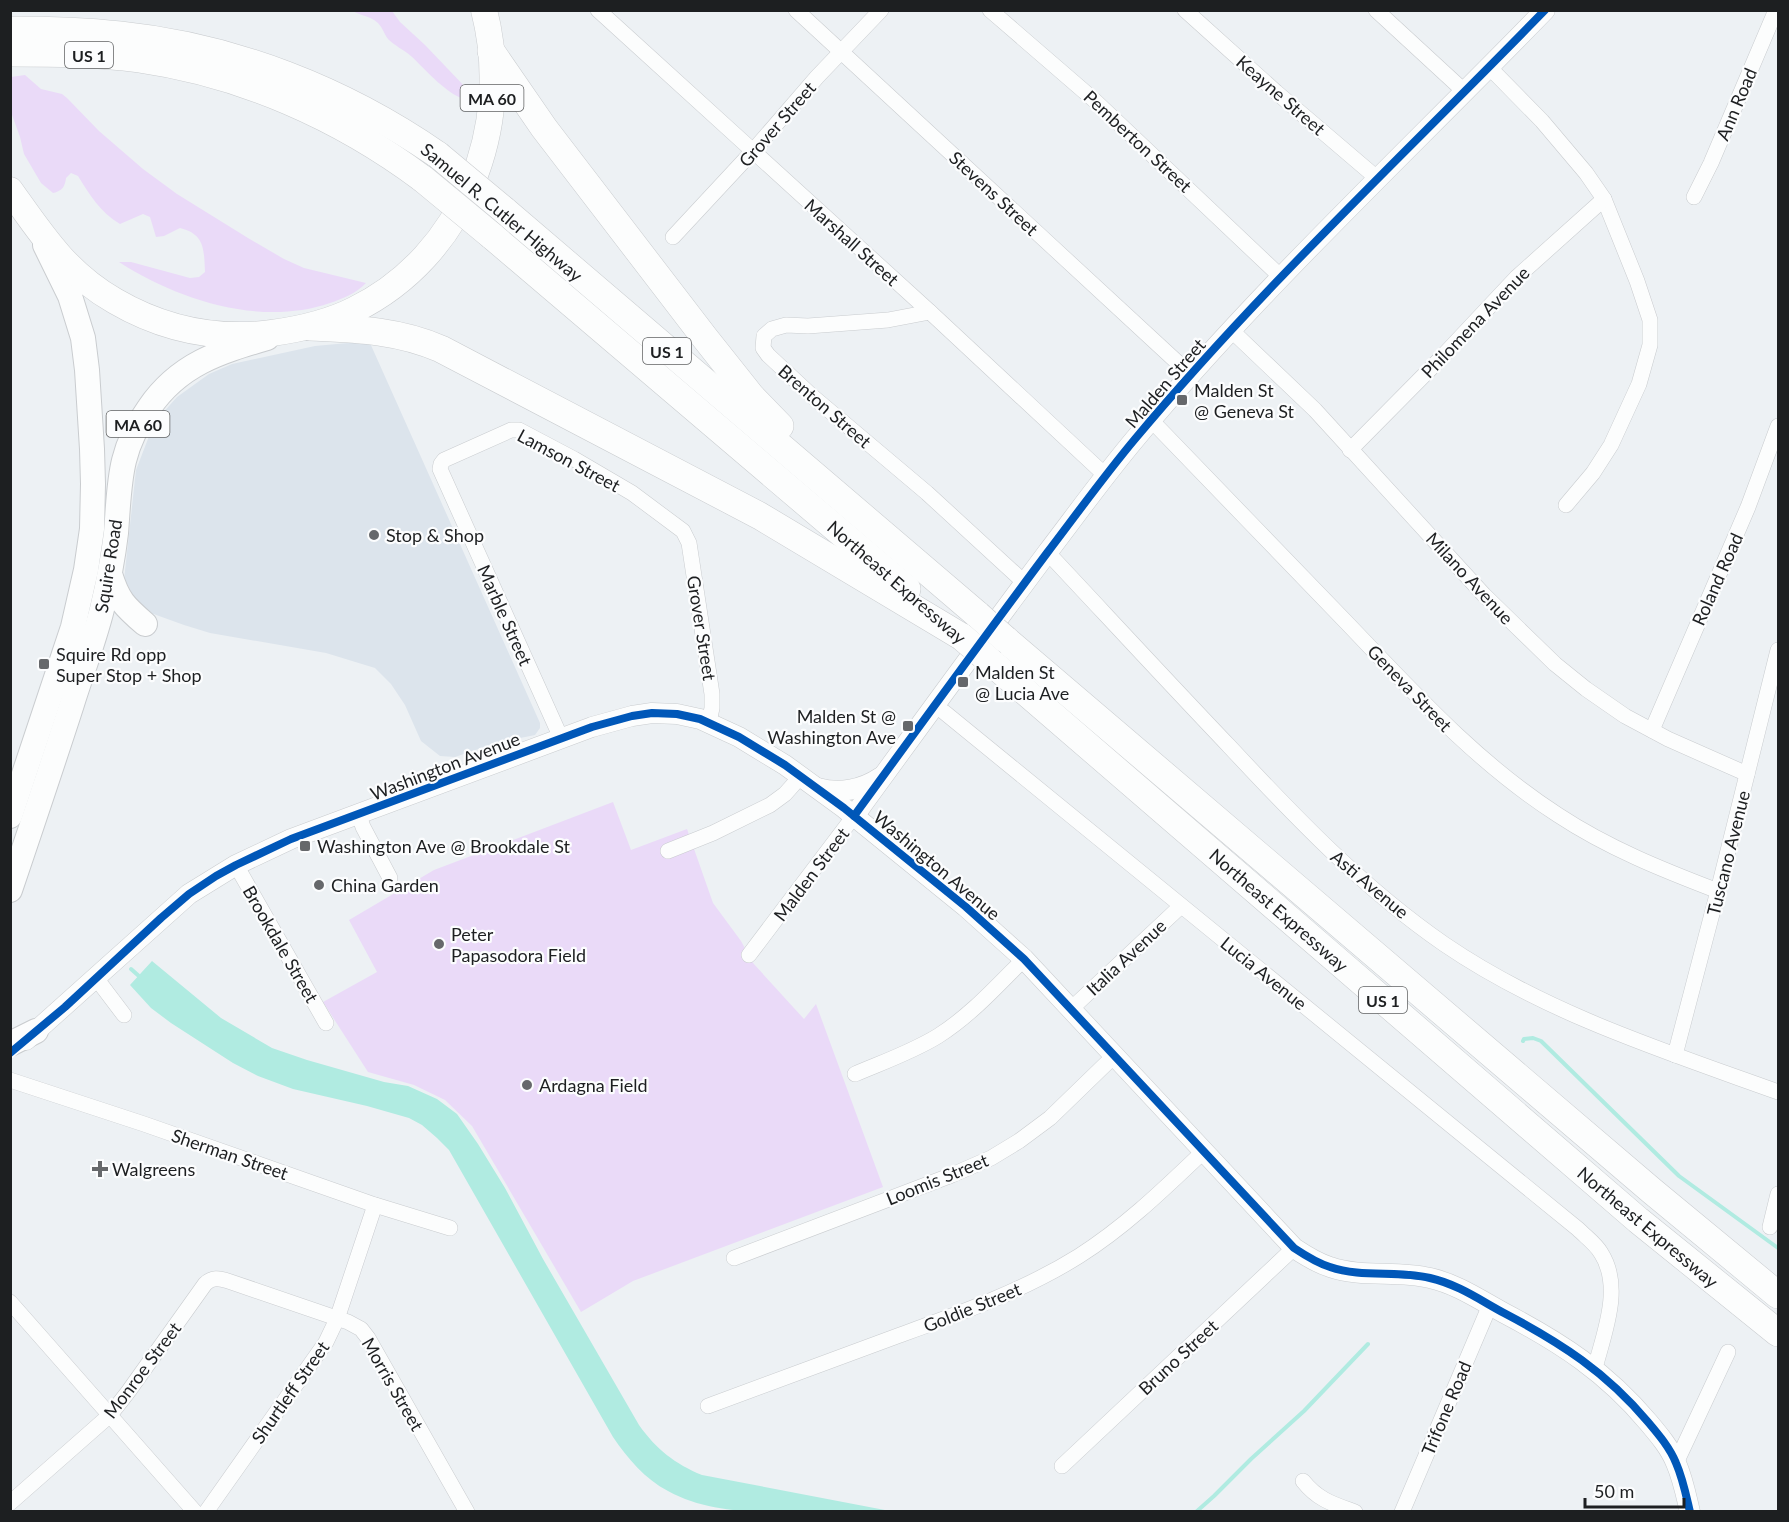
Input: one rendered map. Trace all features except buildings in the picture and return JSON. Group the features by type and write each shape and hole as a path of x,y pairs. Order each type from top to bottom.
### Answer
{"highway":[{"name":"MA 60","path":"304,328 354,310 386,291 420,262 452,222 470,191 486,144 492,98 491,51 484,10"},
{"name":"Samuel R. Cutler Highway","path":"10,30 93,32 179,44 235,58 304,82 369,112 438,155 831,490"},
{"path":"491,51 544,128 705,338 760,406 797,442 831,490"},
{"name":"Samuel R. Cutler Highway","path":"10,53 93,55 168,64 230,80 298,105 363,138 423,179 810,507"},
{"name":"MA 60","path":"10,190 36,228"},
{"path":"36,228 66,264 95,288 124,306 183,329 219,335 259,334 304,328 384,332 418,340 441,349 760,516 962,638"},
{"name":"Northeast Expressway","path":"831,490 1652,1191 1779,1295"},
{"name":"Northeast Expressway","path":"810,507 1629,1212 1779,1334"}],"main road":[{"name":"Squire Road","path":"10,816 79,605 86,570 93,506 92,449 83,338 70,296 36,228"},
{"name":"Squire Road","path":"10,890 95,632 110,574 122,466 133,433 150,405 176,377 208,357 304,328"},
{"path":"110,574 121,602 145,624"},
{"path":"10,1044 36,1031"}],"street":[{"name":"Marshall Street","path":"598,10 930,312 1105,475"},
{"name":"Stevens Street","path":"796,10 1191,375"},
{"name":"Grover Street","path":"673,237 881,10"},
{"name":"Pemberton Street","path":"990,10 1110,114 1281,277"},
{"name":"Keayne Street","path":"1185,10 1378,179"},
{"path":"1376,10 1465,92"},
{"name":"Malden Street","path":"749,955 885,773 940,709 1025,583 1105,475 1151,420 1281,277 1545,10"},
{"name":"Ann Road","path":"1694,197 1711,163 1776,10"},
{"path":"1490,68 1542,121 1587,173 1604,199 1650,320 1650,345 1639,384 1611,445 1593,473 1566,505"},
{"name":"Philomena Avenue","path":"1350,450 1517,278 1604,199"},
{"name":"Brenton Street","path":"930,312 888,320 781,326 772,329 764,336 763,348 812,396 927,493 1025,583"},
{"name":"Milano Avenue","path":"1231,330 1315,410 1484,595 1543,654 1598,698 1625,716 1747,774"},
{"name":"Geneva Street","path":"1151,420 1425,705 1489,765 1524,792 1585,832 1642,861 1718,891"},
{"name":"Roland Road","path":"1652,730 1748,507 1779,426"},
{"name":"Lamson Street","path":"444,460 505,431 517,430 574,459 632,494 686,535"},
{"name":"Marble Street","path":"444,460 441,464 441,472 561,738"},
{"name":"Grover Street","path":"686,535 712,694 713,705 709,722"},
{"name":"Asti Avenue","path":"1048,553 1298,820 1377,893 1444,944 1514,985 1587,1020 1636,1041 1779,1092"},
{"name":"Tuscano Avenue","path":"1675,1055 1779,650"},
{"name":"Lucia Avenue","path":"940,709 1584,1235 1600,1252 1610,1269 1611,1290 1607,1323 1594,1368"},
{"name":"Washington Avenue","path":"10,1053 189,894 236,865 291,840 592,727 641,714 677,714 709,722 739,737 808,781 980,919 1024,959 1294,1248 1315,1261 1333,1268 1431,1278 1468,1292 1547,1336 1594,1368 1635,1407 1662,1438 1677,1463 1690,1512"},
{"path":"668,851 713,833 770,805 808,781 835,791 872,783 885,773"},
{"path":"359,815 390,878"},
{"name":"Brookdale Street","path":"236,865 326,1023"},
{"name":"Italia Avenue","path":"1071,1009 1181,906"},
{"path":"855,1074 918,1047 948,1029 974,1008 1024,959"},
{"path":"96,978 124,1015"},
{"name":"Loomis Street","path":"734,1258 991,1158 1050,1118 1114,1056"},
{"name":"Sherman Street","path":"10,1080 155,1127 375,1205 450,1228"},
{"name":"Goldie Street","path":"708,1406 978,1306 1023,1286 1077,1257 1117,1230 1204,1151"},
{"path":"1770,1227 1779,1194"},
{"name":"Shurtleff Street","path":"206,1512 326,1342 338,1319 375,1205"},
{"name":"Bruno Street","path":"1062,1466 1294,1248"},
{"name":"Morris Street","path":"214,1279 228,1281 357,1326 364,1333 467,1512"},
{"name":"Monroe Street","path":"10,1503 110,1415 205,1284 214,1279"},
{"path":"10,1302 195,1512"},
{"name":"Trifone Road","path":"1402,1512 1490,1305"},
{"path":"1677,1463 1728,1352"},
{"path":"1303,1481 1320,1498 1355,1512"}],"shaded area":[{"path":"353,11 392,11 400,22 468,90 471,99 456,96 388,39 375,21"},
{"path":"25,75 41,89 62,94 99,131 143,169 177,194 248,238 304,268 366,283 344,298 304,310 248,311 193,298 142,276 119,262 131,262 190,278 199,277 205,272 203,250 199,239 194,234 180,228 164,236 156,237 150,217 143,214 120,224 101,209 78,176 71,173 61,190 53,193 41,183 24,154 11,112 11,77"},
{"path":"370,343 540,723 540,728 535,735 496,743 455,757 440,756 421,741 405,705 391,684 375,668 326,653 210,633 184,625 148,612 136,604 124,580 136,470 151,431 177,397 209,374 232,364 315,346"},
{"path":"613,802 631,850 687,829 713,903 741,941 753,963 804,1019 816,1004 883,1187 633,1281 581,1312 472,1126 445,1100 414,1085 368,1072 323,1002 377,972 349,920 434,870"},
{"path":"152,961 221,1018 272,1048 384,1082 408,1086 437,1099 457,1114 505,1188 543,1259 639,1425 667,1455 702,1475 890,1511 732,1510 699,1504 668,1491 652,1481 631,1461 613,1437 449,1150 422,1125 409,1118 293,1089 258,1076 233,1063 151,1008 130,985"}],"waterway":[{"path":"131,969 140,977"},
{"path":"1523,1041 1533,1038 1541,1041 1679,1176 1778,1248"},
{"path":"1196,1512 1304,1411 1368,1344"}],"cycle path":[{"path":"854,816 1101,481 1183,383 1284,274 1545,10"},
{"path":"10,1053 65,1007 189,894 236,865 291,839 592,727 652,713 677,714 700,719 739,737 785,765 844,808 966,907 1024,959 1294,1248 1321,1263 1342,1270 1405,1274 1450,1284 1564,1347 1599,1373 1632,1404 1674,1457 1690,1512"}],"place":[{"name":"Malden St @ Geneva St","path":"1182,400"},
{"name":"Stop & Shop","path":"374,535"},
{"name":"Squire Rd opp Super Stop + Shop","path":"44,664"},
{"name":"Malden St @ Lucia Ave","path":"963,682"},
{"name":"Malden St @ Washington Ave","path":"908,726"},
{"name":"Washington Ave @ Brookdale St","path":"305,846"},
{"name":"China Garden","path":"319,885"},
{"name":"Peter Papasodora Field","path":"439,944"},
{"name":"Ardagna Field","path":"527,1085"},
{"name":"Walgreens","path":"100,1169"}]}
